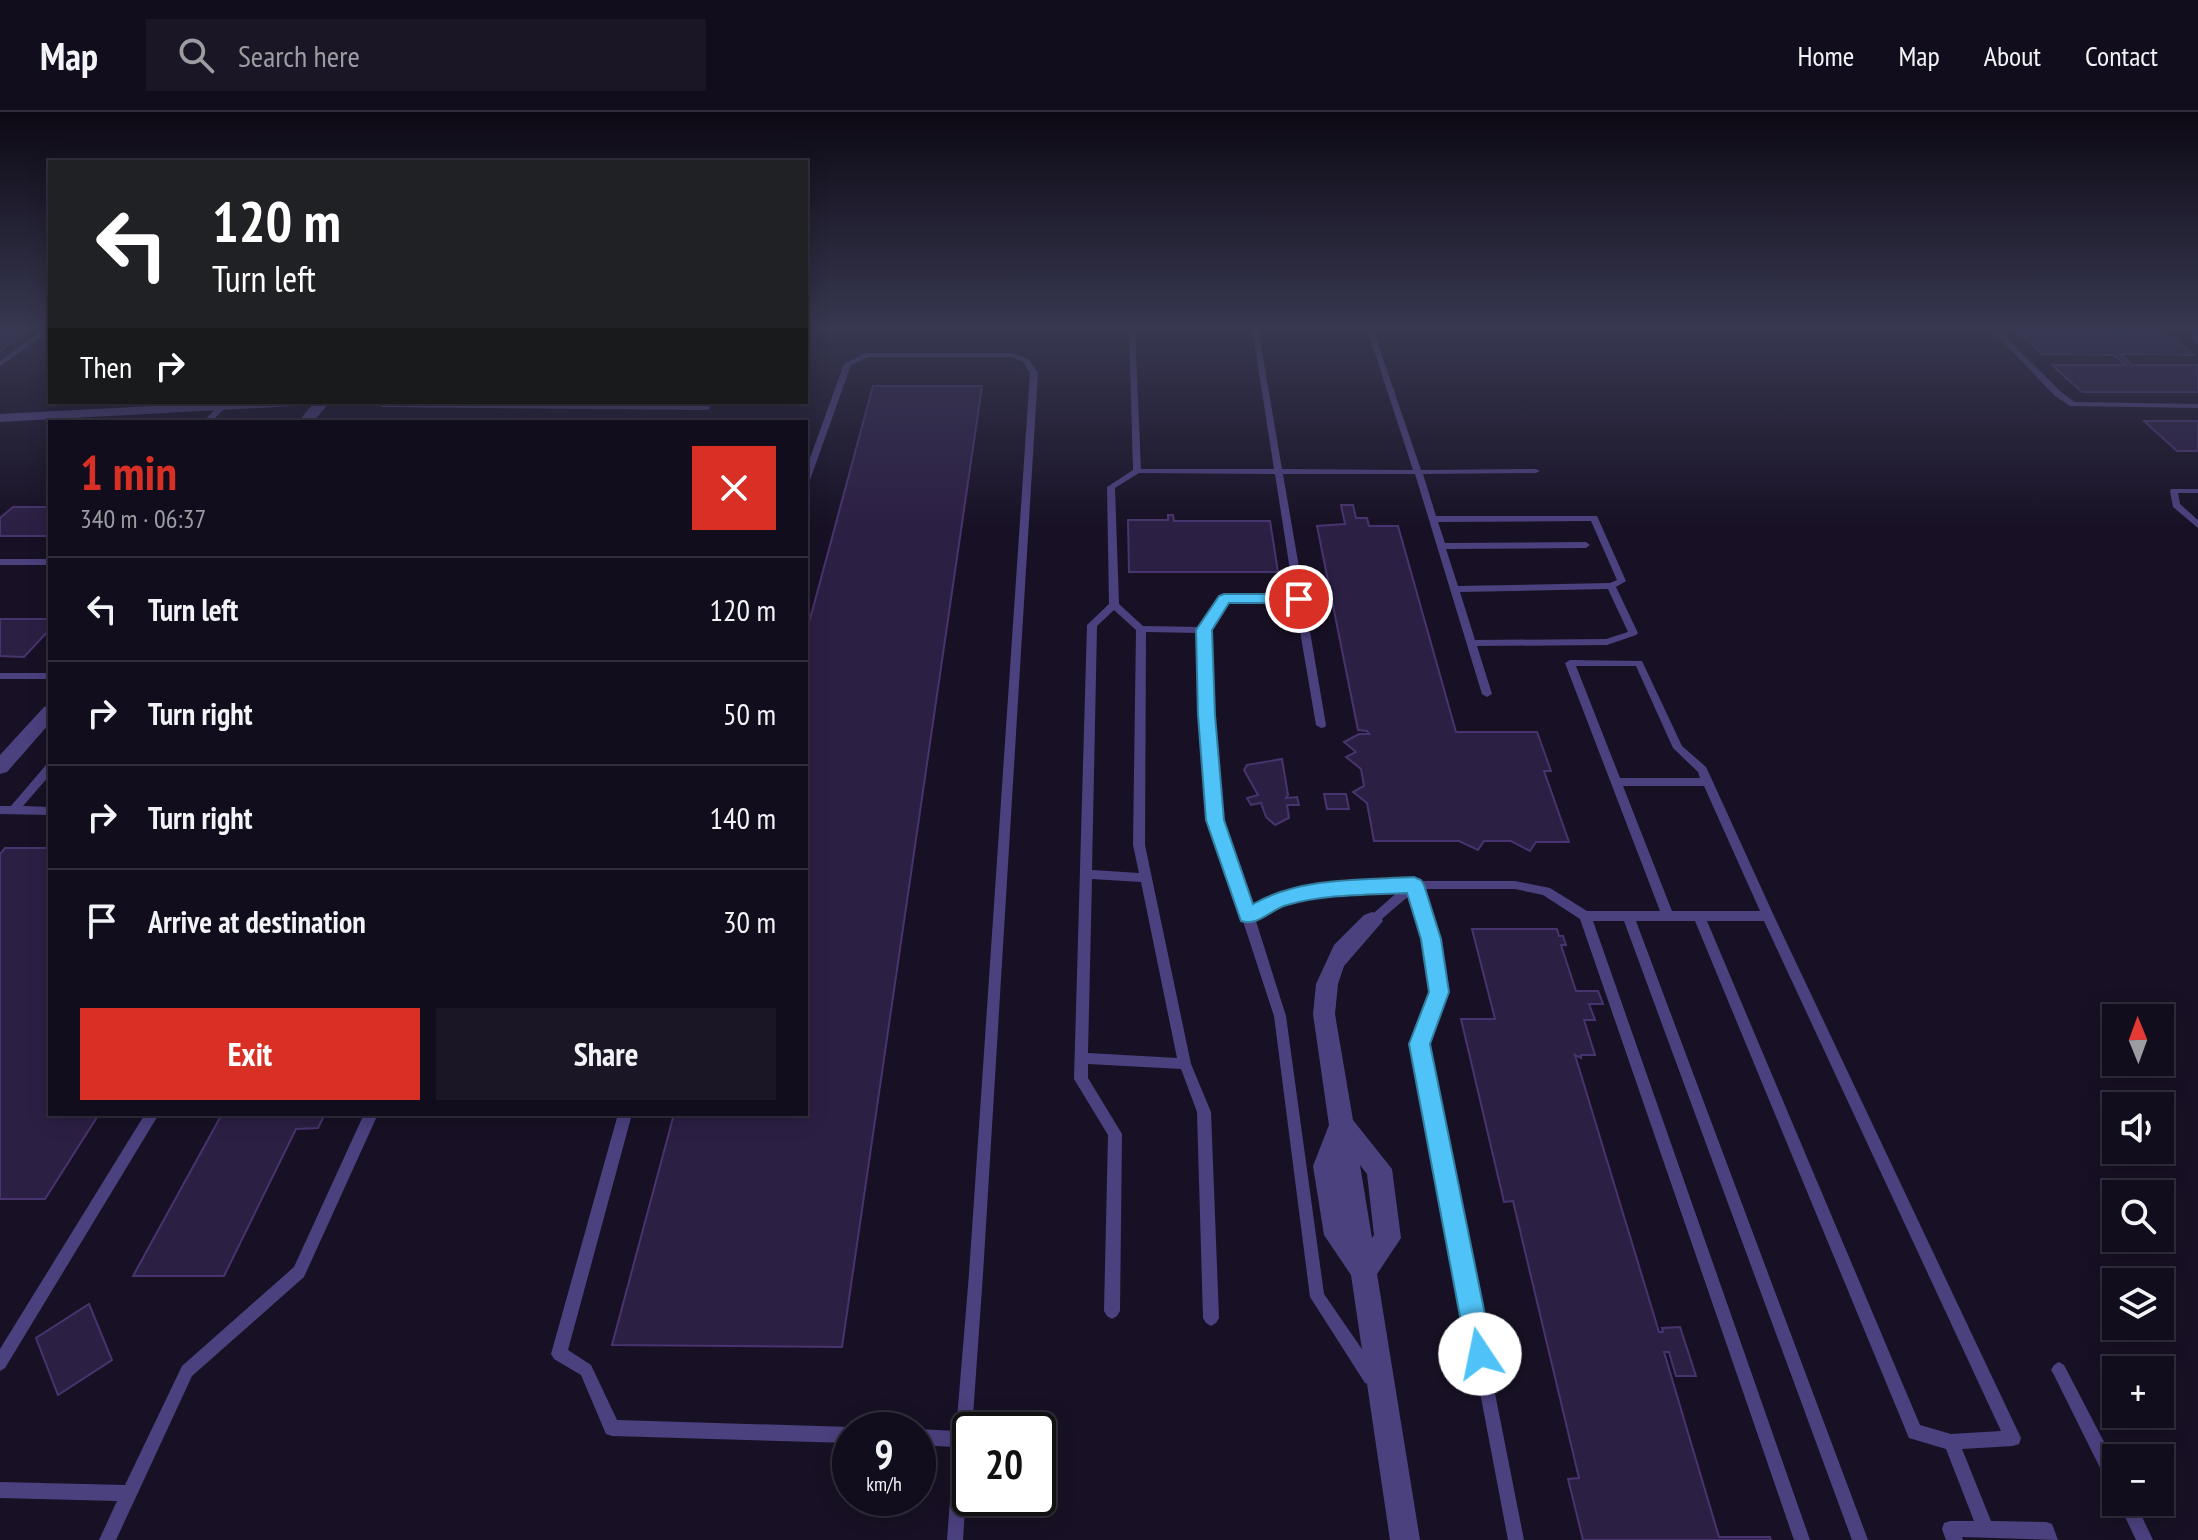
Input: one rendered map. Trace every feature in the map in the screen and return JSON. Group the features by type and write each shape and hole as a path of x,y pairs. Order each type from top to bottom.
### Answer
{"street":[{"path":"0,418 275,404"},
{"path":"307,420 321,404"},
{"path":"0,767 48,713"},
{"path":"1372,921 1346,944 1332,964 1324,988 1324,1014 1340,1124 1326,1166 1337,1235 1363,1271 1405,1540"},
{"path":"1340,1124 1379,1169 1388,1238 1363,1271"}],"lane":[{"path":"808,474 837,395"},
{"path":"965,1412 1033,395"},
{"path":"1134,395 1137,471"},
{"path":"1266,395 1321,725"},
{"path":"1392,395 1487,694"},
{"path":"2059,395 2073,404 2198,406"},
{"path":"381,404 707,408"},
{"path":"209,420 222,407"},
{"path":"1204,630 1141,629 1114,605 1111,487 1137,471 1536,471"},
{"path":"2198,491 2174,491 2176,505 2198,525"},
{"path":"1433,519 1594,518 1622,581 1611,586 1455,589"},
{"path":"1441,546 1586,545"},
{"path":"0,562 48,562"},
{"path":"1471,643 1607,642 1633,633 1611,586"},
{"path":"1299,599 1224,599 1204,630 1206,715 1215,820 1280,1016 1317,1297 1383,1394"},
{"path":"1112,1311 1115,1134 1081,1079 1092,625 1114,605"},
{"path":"1141,629 1139,845 1185,1064 1204,1112 1211,1318"},
{"path":"1668,916 1570,663 1639,663 1678,748 1702,770 2013,1438 1951,1442 1915,1432 1699,916"},
{"path":"0,676 48,676"},
{"path":"14,810 48,770"},
{"path":"1616,782 1708,782"},
{"path":"0,810 48,811"},
{"path":"1086,874 1145,878"},
{"path":"1248,916 1280,898 1331,889 1414,885 1515,885 1546,891 1585,916 1768,916"},
{"path":"1372,921 1414,885"},
{"path":"1414,885 1431,939 1439,992 1420,1044 1516,1540"},
{"path":"1585,916 1802,1540"},
{"path":"1628,916 1860,1540"},
{"path":"1082,1058 1185,1064"},
{"path":"0,1363 151,1116"},
{"path":"107,1540 187,1371 299,1272 370,1116"},
{"path":"624,1116 559,1354 586,1370 612,1428 832,1434"},
{"path":"2059,1370 2102,1454"},
{"path":"1951,1442 1986,1529"},
{"path":"0,1490 129,1493"},
{"path":"955,1540 957,1516"},
{"path":"2133,1516 2145,1540"},
{"path":"1955,1540 1950,1529 2046,1530 2050,1540"}],"building":[{"path":"871,395 981,395 842,1347 612,1345 673,1116 808,1116 808,627"},
{"path":"2144,421 2198,421 2198,451 2177,451"},
{"path":"1341,505 1353,505 1356,518 1367,518 1369,526 1398,526 1456,732 1537,732 1551,771 1544,771 1569,842 1536,842 1530,851 1511,841 1484,841 1478,850 1459,841 1374,841 1367,803 1353,792 1364,786 1361,769 1346,757 1356,752 1344,742 1359,734 1369,734 1358,730 1317,526 1345,524"},
{"path":"13,507 48,507 48,536 0,536 0,518"},
{"path":"1168,515 1173,515 1174,521 1270,521 1278,572 1129,572 1128,520 1168,520"},
{"path":"0,619 48,619 48,631 24,657 0,656"},
{"path":"1282,759 1286,798 1297,797 1299,805 1287,805 1289,818 1275,825 1266,817 1261,803 1251,805 1247,798 1258,795 1244,770 1247,765"},
{"path":"1324,794 1346,794 1349,809 1327,809"},
{"path":"5,848 48,848 48,1116 98,1116 45,1199 0,1199 0,854"},
{"path":"1472,929 1557,929 1566,945 1561,945 1576,991 1598,991 1603,1004 1589,1004 1595,1020 1584,1020 1595,1055 1581,1055 1581,1058 1575,1055 1659,1332 1663,1332 1662,1328 1680,1327 1696,1376 1676,1376 1669,1352 1664,1352 1719,1537 1770,1537 1771,1540 1583,1540 1568,1479 1579,1478 1513,1201 1504,1202 1461,1019 1495,1019"},
{"path":"221,1116 324,1116 318,1128 296,1129 224,1276 133,1276"},
{"path":"89,1304 112,1360 58,1395 36,1338"}],"route":[{"path":"1299,599 1224,599 1204,630 1206,715 1215,820 1248,916 1280,898 1331,889 1414,885 1431,939 1439,992 1420,1044 1480,1354"}]}
